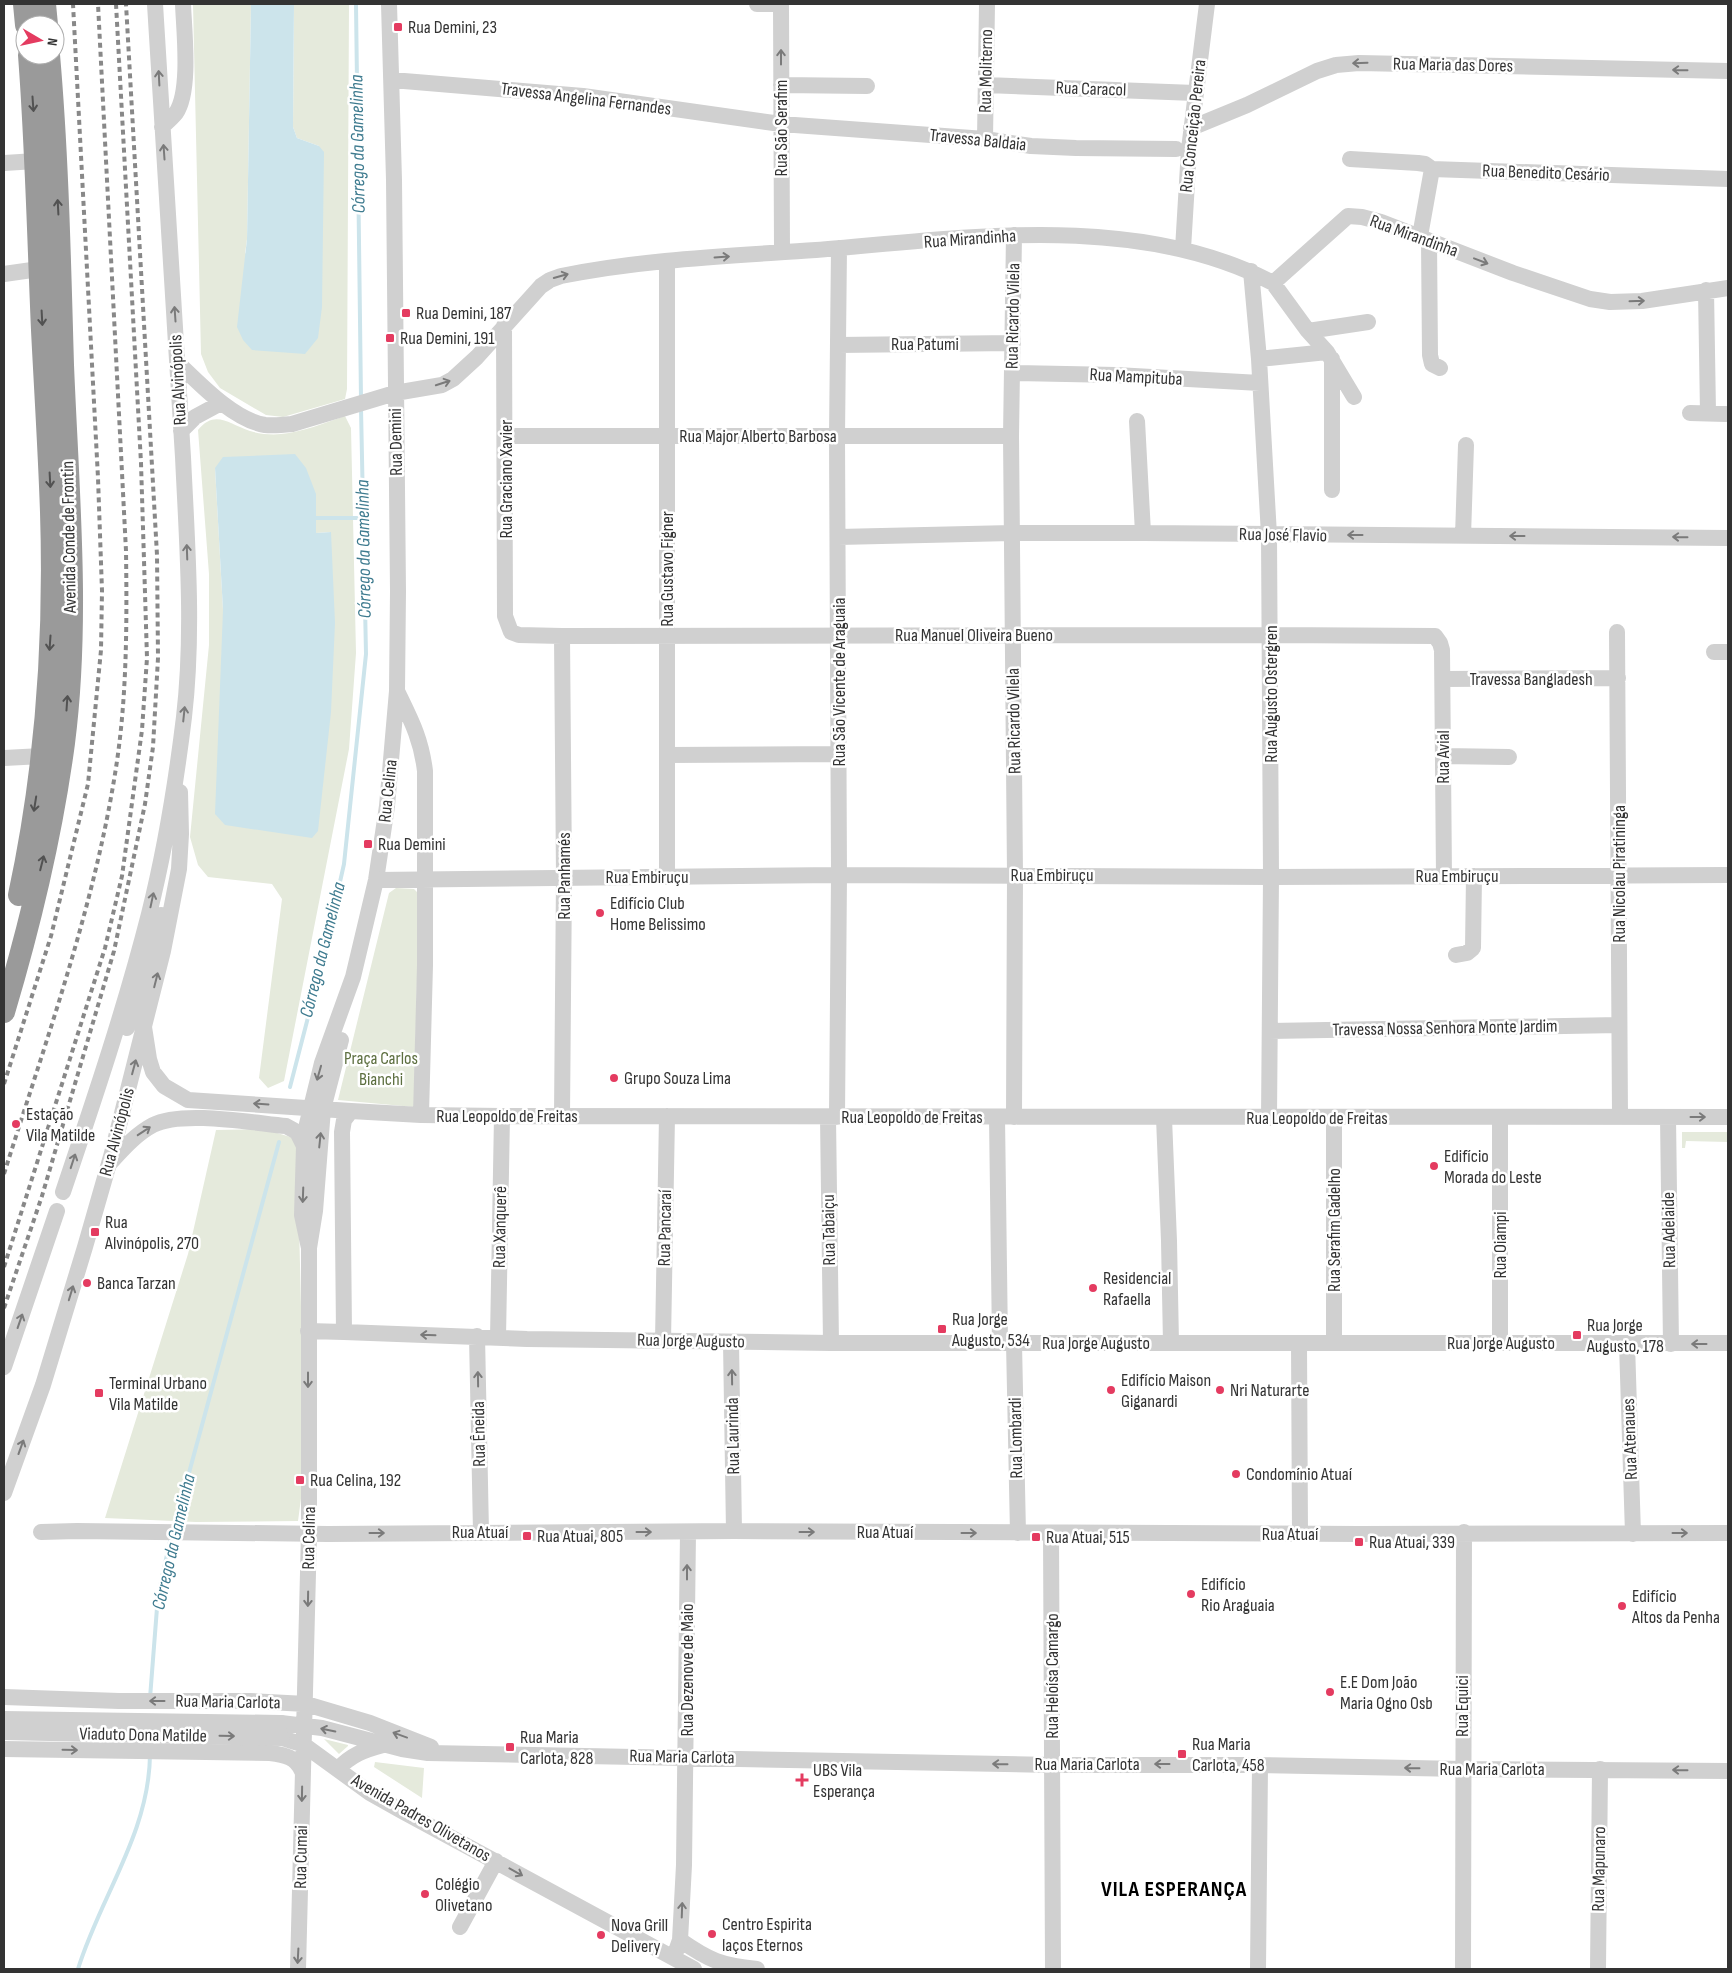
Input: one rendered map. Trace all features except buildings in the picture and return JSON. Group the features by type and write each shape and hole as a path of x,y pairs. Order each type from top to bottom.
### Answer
{"highway":[{"name":"Avenida Conde de Frontin","path":"4,959 25,869 42,756 51,628 51,513 39,269 36,161 30,65"},
{"name":"Avenida Conde de Frontin","path":"4,1012 45,851 64,742 71,649 71,555 60,256 50,65"}],"street":[{"name":"Rua Alvinópolis","path":"63,1192 120,1016 149,913 170,813 184,716 189,620 178,363 155,4"},
{"path":"162,127 176,113 182,98 184,81 183,4"},
{"name":"Rua Demini","path":"389,4 392,80 398,590 397,691 416,731 422,749 425,771 421,1115"},
{"path":"757,4 781,4"},
{"name":"Rua São Serafim","path":"781,4 782,252"},
{"name":"Rua Moliterno","path":"986,139 987,4"},
{"name":"Rua Conceição Pereira","path":"1183,249 1191,128 1206,4"},
{"name":"Rua Maria das Dores","path":"1191,128 1336,65 1359,63 1728,71"},
{"name":"Travessa Angelina Fernandes","path":"392,80 583,96 781,124"},
{"path":"781,85 867,86"},
{"name":"Rua Caracol","path":"986,86 1195,93"},
{"name":"Travessa Baldaia","path":"781,124 986,139 1031,146 1176,149"},
{"name":"Rua Benedito Cesário","path":"1350,159 1418,163 1425,164 1432,169 1728,179"},
{"path":"4,163 36,161"},
{"path":"1432,169 1424,239 1430,355 1432,364 1440,368"},
{"name":"Rua Mirandinha","path":"178,363 221,403 252,422 266,425 292,424 395,393 442,385 453,379 477,357 541,286 550,280 572,274 667,261 1014,234 1115,238 1183,249 1251,271 1273,283 1348,216 1381,222 1513,273 1590,299 1610,302 1642,301 1728,288"},
{"name":"Rua Ricardo Vilela","path":"1014,234 1011,436 1015,875 1014,1117"},
{"name":"Rua São Vicente de Araguaia","path":"832,1117 839,875 837,436 839,248"},
{"path":"4,274 39,269 60,256"},
{"name":"Rua Gustavo Figner","path":"667,261 667,877"},
{"name":"Rua Augusto Ostergren","path":"1251,271 1259,359 1269,535 1271,635 1269,1118"},
{"path":"1273,283 1308,331 1330,355 1354,397"},
{"path":"1706,290 1708,414"},
{"path":"1308,331 1368,322"},
{"name":"Rua Graciano Xavier","path":"504,326 506,616 511,632"},
{"name":"Rua Patumi","path":"838,345 1013,343"},
{"path":"1259,359 1330,355"},
{"path":"1330,355 1332,490"},
{"name":"Rua Mampituba","path":"1012,373 1116,374 1260,383"},
{"path":"181,431 204,410 221,403"},
{"path":"1690,413 1726,414"},
{"path":"1137,421 1143,533"},
{"name":"Rua Major Alberto Barbosa","path":"506,436 1011,436"},
{"path":"1463,536 1466,445"},
{"name":"Rua José Flavio","path":"838,537 1012,533 1143,533 1728,538"},
{"name":"Rua Manuel Oliveira Bueno","path":"511,632 519,635 562,636 1271,635 1430,636 1437,638"},
{"name":"Rua Nicolau Piratininga","path":"1617,632 1620,1117"},
{"name":"Rua Panhamés","path":"562,636 564,877 562,1116"},
{"name":"Rua Avial","path":"1437,638 1442,650 1443,679 1444,877"},
{"name":"Travessa Bangladesh","path":"1443,679 1618,678"},
{"name":"Rua Celina","path":"304,1745 309,1533 309,1248 315,1211 317,1108 322,1063 353,977 376,880 387,806 397,691"},
{"path":"667,755 839,754"},
{"path":"4,758 42,756"},
{"path":"1443,756 1509,757"},
{"name":"Rua Alvinópolis","path":"4,1493 43,1385 108,1164 174,904 181,834 177,762"},
{"path":"83,1131 102,1095 119,1054 160,918 181,834"},
{"name":"Rua Embiruçu","path":"376,880 839,875 1444,877 1728,875"},
{"path":"1456,955 1467,953 1473,948 1474,876"},
{"name":"Travessa Nossa Senhora Monte Jardim","path":"1270,1031 1619,1025"},
{"name":"Rua Leopoldo de Freitas","path":"144,1027 148,1059 154,1072 164,1086 188,1100 351,1112 502,1116 1728,1117"},
{"name":"Rua Celina","path":"309,1248 302,1215 304,1146 317,1108"},
{"path":"308,1331 344,1332 342,1132 344,1120 351,1112"},
{"name":"Rua Xanquerê","path":"498,1338 502,1116"},
{"name":"Rua Pancaraí","path":"663,1340 667,1116"},
{"name":"Rua Tabaiçu","path":"831,1343 832,1117"},
{"name":"Rua Lombardi","path":"997,1117 1018,1533"},
{"name":"Rua Oiampi","path":"1500,1117 1500,1342"},
{"name":"Rua Adelaide","path":"1668,1117 1670,1344"},
{"path":"1164,1118 1171,1343"},
{"name":"Rua Serafim Gadelho","path":"1334,1118 1334,1343"},
{"path":"108,1164 134,1138 154,1124 171,1120 209,1119 286,1126 297,1132 304,1146"},
{"path":"4,1367 57,1211"},
{"name":"Rua Jorge Augusto","path":"344,1332 498,1338 831,1343 1500,1342 1728,1344"},
{"name":"Rua Êneida","path":"477,1336 481,1532"},
{"name":"Rua Laurinda","path":"731,1342 734,1531"},
{"path":"1299,1343 1300,1534"},
{"name":"Rua Atenaues","path":"1627,1344 1633,1534"},
{"name":"Rua Atuaí","path":"41,1532 1728,1533"},
{"name":"Rua Dezenove de Maio","path":"685,1965 680,1940 686,1757 688,1532"},
{"name":"Rua Equici","path":"1462,1969 1464,1532"},
{"name":"Rua Heloísa Camargo","path":"1051,1533 1053,1969"},
{"name":"Rua Maria Carlota","path":"4,1697 48,1700 250,1701 306,1704 370,1724 445,1752"},
{"path":"47,1749 40,1738 38,1725 40,1711 48,1700"},
{"name":"Viaduto Dona Matilde","path":"4,1719 282,1730"},
{"name":"Rua Maria Carlota","path":"282,1730 304,1726 418,1752 520,1755 1052,1765 1260,1764 1462,1769 1728,1771"},
{"name":"Viaduto Dona Matilde","path":"4,1732 282,1730"},
{"name":"Avenida Padres Olivetanos","path":"282,1730 370,1793 402,1812 496,1861 685,1965"},
{"name":"Rua Cumai","path":"298,1969 304,1745"},
{"path":"338,1769 360,1752 385,1745"},
{"path":"4,1749 270,1753 293,1758 299,1763 302,1772"},
{"path":"1258,1969 1260,1764"},
{"name":"Rua Mapunaro","path":"1598,1969 1600,1769"},
{"path":"460,1927 496,1861"},
{"path":"680,1940 695,1951 720,1964 757,1969"}],"green space":[{"path":"193,4 251,4 247,239 245,254 319,146 297,138 293,127 294,4 349,4 347,389 345,399 283,417 266,415 220,388 208,372 201,354"},
{"path":"345,416 351,428 356,653 349,749 284,1081 268,1088 259,1078 282,899 272,884 208,877 198,865 190,837 209,645 209,574 198,430 210,420 216,419 254,432 281,434 305,429","holes":["215,468 316,518 316,533 331,532 223,610"]},
{"name":"Praça Carlos Bianchi","path":"396,888 414,889 419,894 414,1107 338,1100 389,893"},
{"path":"264,1129 297,1139 302,1349 302,1491 298,1521 196,1522 105,1518 188,1254 216,1130"},
{"path":"1682,1132 1728,1132 1728,1142 1686,1141 1685,1148 1682,1148"},
{"path":"324,1739 348,1745 348,1746 339,1754"},
{"path":"375,1762 424,1768 422,1798 374,1767"}],"water":[{"path":"251,4 294,4 293,127 297,138 319,146 324,152 322,307 318,338 305,354 252,350 243,340 237,327 247,239"},
{"path":"295,454 306,468 316,494 316,533 331,532 335,623 331,712 318,831 312,838 225,825 215,814 223,610 215,468 223,457"}],"waterway":[{"name":"Córrego da Gamelinha","path":"356,4 361,399"},
{"name":"Córrego da Gamelinha","path":"290,1087 320,971 344,864 366,654 361,408"},
{"path":"316,518 364,518"},
{"name":"Córrego da Gamelinha","path":"174,1528 279,1142"},
{"name":"Córrego da Gamelinha","path":"150,1698 158,1595 171,1537"},
{"name":"Córrego da Gamelinha","path":"78,1969 87,1942 133,1838 148,1784 150,1755"}],"railway":[{"path":"4,1084 51,936 88,784 101,650 102,591 98,478 73,4"},
{"path":"4,1174 67,976 94,876 106,825 122,719 126,635 126,551 98,4"},
{"path":"4,1267 105,948 122,876 142,730 147,658 141,463 116,4"},
{"path":"4,1308 42,1196 114,951 145,804 153,747 158,658 157,555 126,4"}],"place":[{"name":"Rua Demini, 23","path":"398,27"},
{"name":"Rua Demini, 187","path":"406,313"},
{"name":"Rua Demini, 191","path":"390,338"},
{"name":"Rua Demini","path":"368,844"},
{"name":"Edifício Club Home Belissimo","path":"600,913"},
{"name":"Grupo Souza Lima","path":"614,1078"},
{"name":"Estação Vila Matilde","path":"16,1124"},
{"name":"Edifício Morada do Leste","path":"1434,1166"},
{"name":"Rua Alvinópolis, 270","path":"95,1232"},
{"name":"Banca Tarzan","path":"87,1283"},
{"name":"Residencial Rafaella","path":"1093,1288"},
{"name":"Rua Jorge Augusto, 534","path":"942,1329"},
{"name":"Rua Jorge Augusto, 178","path":"1577,1335"},
{"name":"Edifício Maison Giganardi","path":"1111,1390"},
{"name":"Nri Naturarte","path":"1220,1390"},
{"name":"Terminal Urbano Vila Matilde","path":"99,1393"},
{"name":"Condomínio Atuaí","path":"1236,1474"},
{"name":"Rua Celina, 192","path":"300,1480"},
{"name":"Rua Atuai, 805","path":"527,1536"},
{"name":"Rua Atuai, 515","path":"1036,1537"},
{"name":"Rua Atuai, 339","path":"1359,1542"},
{"name":"Edifício Rio Araguaia","path":"1191,1594"},
{"name":"Edifício Altos da Penha","path":"1622,1606"},
{"name":"E.E Dom João Maria Ogno Osb","path":"1330,1692"},
{"name":"Rua Maria Carlota, 828","path":"510,1747"},
{"name":"Rua Maria Carlota, 458","path":"1182,1754"},
{"name":"UBS Vila Esperança","path":"802,1780"},
{"name":"Colégio Olivetano","path":"425,1894"},
{"name":"Centro Espirita laços Eternos","path":"712,1934"},
{"name":"Nova Grill Delivery","path":"601,1935"}],"district":[{"name":"VILA ESPERANÇA","path":"1174,1889"}]}
